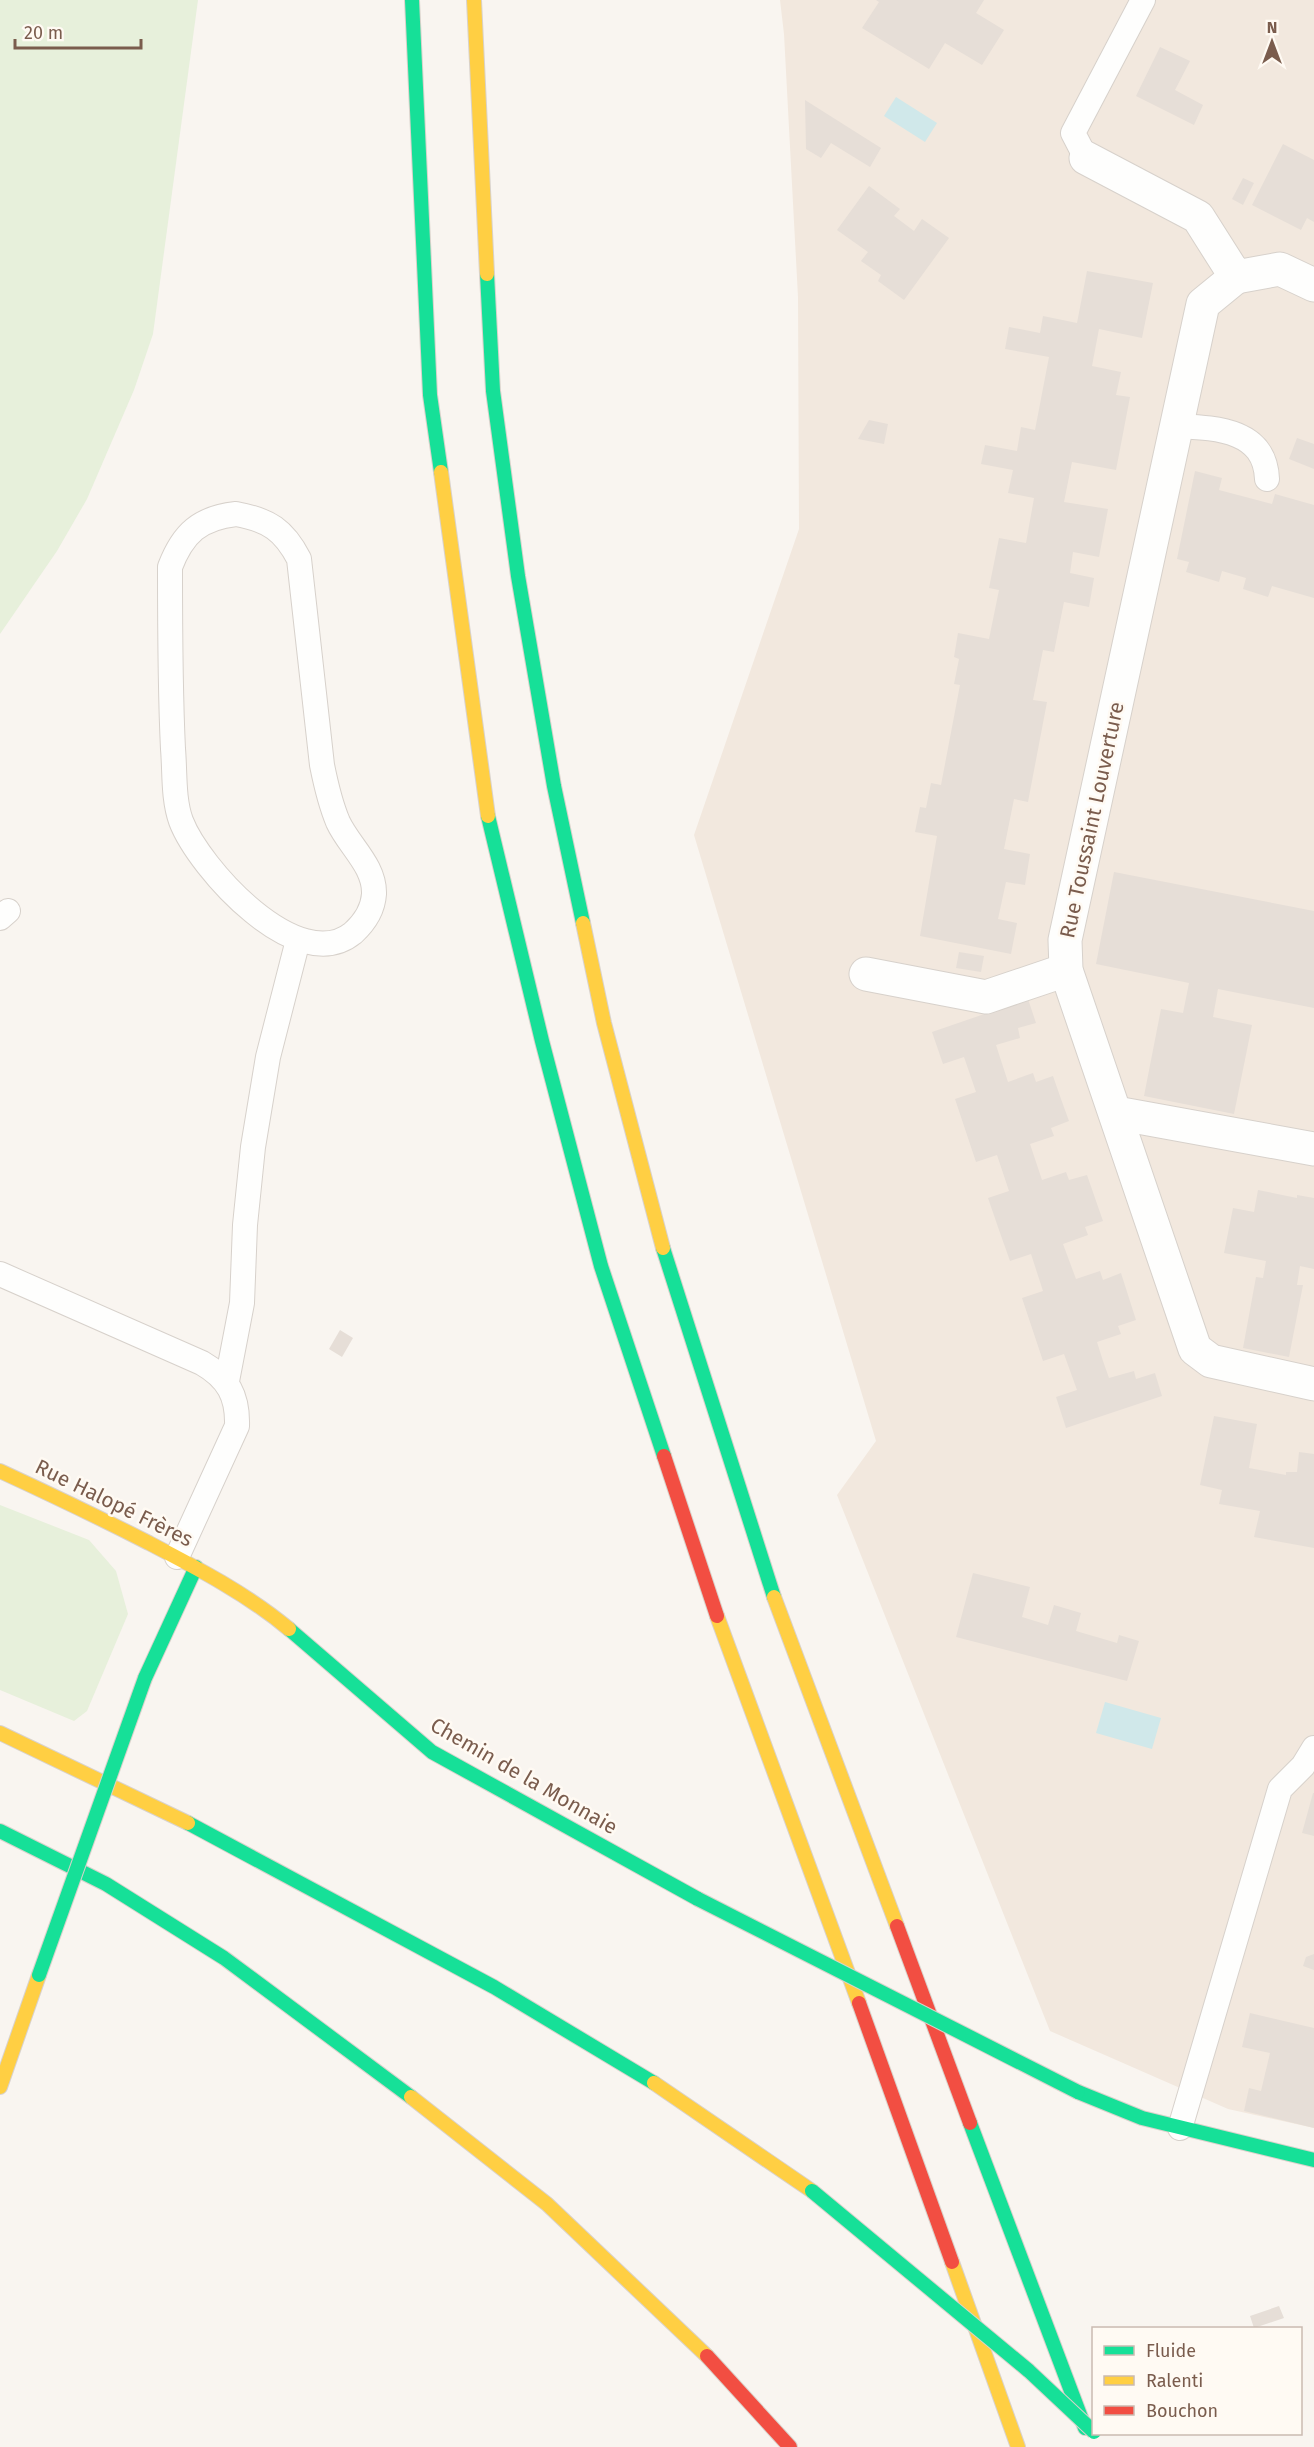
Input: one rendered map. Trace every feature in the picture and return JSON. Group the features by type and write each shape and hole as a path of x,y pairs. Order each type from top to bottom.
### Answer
{"main road":[{"path":"412,0 429,395 456,576 484,800 542,1041 602,1266 725,1639 869,2030 1018,2447"},
{"path":"474,0 493,391 518,576 552,774 604,1023 663,1247 778,1611 1092,2428"},
{"name":"Rue Halopé Frères","path":"0,1471 69,1502 187,1562 0,2087"},
{"name":"Chemin de la Monnaie","path":"187,1562 273,1616 432,1752 698,1899 1078,2092 1142,2118 1180,2128"},
{"path":"0,1732 156,1806 316,1890 495,1987 657,2085 812,2191 1029,2371 1092,2434"},
{"path":"0,1831 106,1884 224,1958 400,2087 547,2204 694,2342 790,2447"},
{"path":"1180,2128 1314,2160"}],"street":[{"path":"1086,158 1198,217 1236,277"},
{"name":"Rue Toussaint Louverture","path":"1314,285 1280,269 1236,277 1203,304 1065,940 1066,970 1195,1349 1211,1361 1314,1384"},
{"path":"866,974 986,997 1066,970"},
{"path":"1116,1113 1314,1149"}],"lane":[{"path":"1086,158 1073,133 1143,0"},
{"path":"1177,426 1220,428 1246,440 1261,453 1266,466 1267,479"},
{"path":"236,514 257,518 275,527 290,541 299,559 322,765 328,794 350,844 366,864 372,878 374,895 370,910 362,924 351,935 336,942 317,943 298,940 275,928 228,888 188,836 176,804 170,677 170,567 176,550 187,536 201,524 218,516 236,514"},
{"path":"226,1381 242,1303 245,1225 253,1147 268,1057 298,940"},
{"path":"0,1274 202,1363 216,1371 226,1381 234,1395 238,1410 237,1425 187,1562"},
{"path":"1180,2128 1280,1789 1303,1766 1314,1748"}],"shaded area":[{"path":"780,0 1314,0 1314,2128 1228,2109 1050,2031 837,1495 876,1441 694,835 799,529 798,297 784,34"}],"green space":[{"path":"0,0 198,0 153,334 134,390 87,499 57,551 0,634"},
{"path":"0,1505 89,1540 116,1571 128,1614 87,1711 74,1721 0,1690"}],"water":[{"path":"896,97 937,123 925,142 884,116"},
{"path":"1105,1702 1161,1718 1152,1749 1096,1733"}],"building":[{"path":"876,0 984,0 976,13 1004,30 982,65 945,43 929,69 862,28 879,2"},
{"path":"1160,47 1190,61 1175,90 1203,105 1194,125 1136,96"},
{"path":"805,100 881,148 870,167 831,143 821,158 806,149"},
{"path":"1283,144 1314,160 1314,222 1307,218 1301,230 1252,205"},
{"path":"1243,178 1254,183 1243,205 1232,199"},
{"path":"869,186 900,209 894,216 914,231 922,219 949,238 904,300 878,281 881,275 861,261 868,252 837,230"},
{"path":"1087,271 1153,283 1142,338 1099,329 1092,366 1121,372 1116,395 1130,397 1116,470 1072,462 1064,502 1108,509 1099,557 1073,552 1070,573 1094,578 1089,607 1064,602 1054,652 1043,650 1033,700 1047,702 1028,802 1014,799 1004,849 1030,854 1025,885 1006,882 998,919 1017,923 1011,954 920,936 937,836 915,832 920,807 926,808 931,783 941,785 960,685 954,684 959,659 954,657 958,633 989,639 999,590 989,588 999,538 1026,543 1034,498 1008,493 1013,470 981,464 985,445 1017,451 1021,427 1035,430 1049,357 1005,349 1009,327 1040,333 1043,316 1077,323"},
{"path":"869,420 888,424 884,444 858,439"},
{"path":"1297,438 1314,444 1314,469 1289,459"},
{"path":"1195,471 1222,478 1219,490 1272,504 1275,494 1314,505 1314,598 1272,586 1268,597 1243,589 1246,578 1222,571 1219,582 1186,572 1189,562 1177,559"},
{"path":"1114,872 1314,911 1314,1008 1218,989 1213,1017 1252,1025 1234,1114 1144,1096 1161,1009 1183,1013 1189,983 1096,964"},
{"path":"959,952 984,956 981,972 956,968"},
{"path":"1028,999 1036,1023 1018,1028 1020,1038 996,1045 1008,1082 1033,1073 1036,1082 1053,1076 1069,1121 1051,1128 1054,1136 1030,1144 1042,1180 1066,1172 1069,1180 1087,1175 1103,1221 1085,1227 1088,1235 1063,1244 1076,1279 1100,1271 1103,1280 1121,1273 1136,1320 1118,1326 1121,1334 1097,1342 1109,1378 1134,1371 1136,1379 1155,1373 1162,1396 1066,1428 1056,1397 1077,1390 1064,1354 1043,1361 1022,1298 1043,1291 1031,1254 1010,1261 988,1198 1009,1191 997,1155 976,1162 955,1099 976,1092 964,1057 943,1064 932,1032"},
{"path":"1258,1190 1297,1198 1297,1195 1314,1198 1314,1269 1300,1266 1297,1285 1303,1285 1289,1357 1243,1348 1256,1277 1263,1278 1266,1261 1224,1253 1233,1208 1254,1212"},
{"path":"340,1330 353,1338 342,1357 329,1349"},
{"path":"1214,1416 1257,1424 1249,1468 1286,1475 1286,1472 1297,1472 1299,1452 1314,1454 1314,1548 1254,1537 1260,1511 1219,1504 1222,1490 1200,1485"},
{"path":"973,1573 1030,1587 1022,1617 1048,1625 1054,1605 1081,1613 1076,1631 1117,1643 1119,1635 1139,1641 1127,1681 956,1637"},
{"path":"1314,1793 1314,1836 1302,1833"},
{"path":"1314,1954 1314,1970 1303,1966 1306,1957"},
{"path":"1250,2013 1314,2028 1314,2128 1244,2111 1249,2088 1261,2091 1270,2053 1242,2047"},
{"path":"1279,2306 1284,2318 1254,2327 1250,2316"}],"traffic: fast":[{"path":"412,0 430,395 441,472"},
{"path":"487,274 493,391 518,576 554,786 583,923"},
{"path":"488,816 542,1041 601,1266 664,1456"},
{"path":"663,1248 774,1597"},
{"path":"145,1678 196,1567"},
{"path":"289,1629 432,1752 698,1899"},
{"path":"39,1975 145,1678"},
{"path":"188,1823 494,1987 654,2083"},
{"path":"0,1831 106,1884 224,1958 411,2097"},
{"path":"698,1899 1078,2092"},
{"path":"1078,2092 1142,2118 1314,2160"},
{"path":"970,2123 1085,2428"},
{"path":"812,2191 1029,2371 1092,2430"}],"traffic: slow":[{"path":"474,0 487,274"},
{"path":"441,472 488,816"},
{"path":"583,923 604,1023 663,1248"},
{"path":"0,1471 94,1515 185,1562 239,1593 289,1629"},
{"path":"774,1597 897,1926"},
{"path":"717,1616 859,2003"},
{"path":"0,1733 188,1823"},
{"path":"0,2087 39,1975"},
{"path":"654,2083 812,2191"},
{"path":"411,2097 547,2204 707,2356"},
{"path":"952,2262 1018,2447"}],"traffic: jam":[{"path":"664,1456 717,1616"},
{"path":"897,1926 970,2123"},
{"path":"859,2003 952,2262"},
{"path":"707,2356 790,2447"}]}
